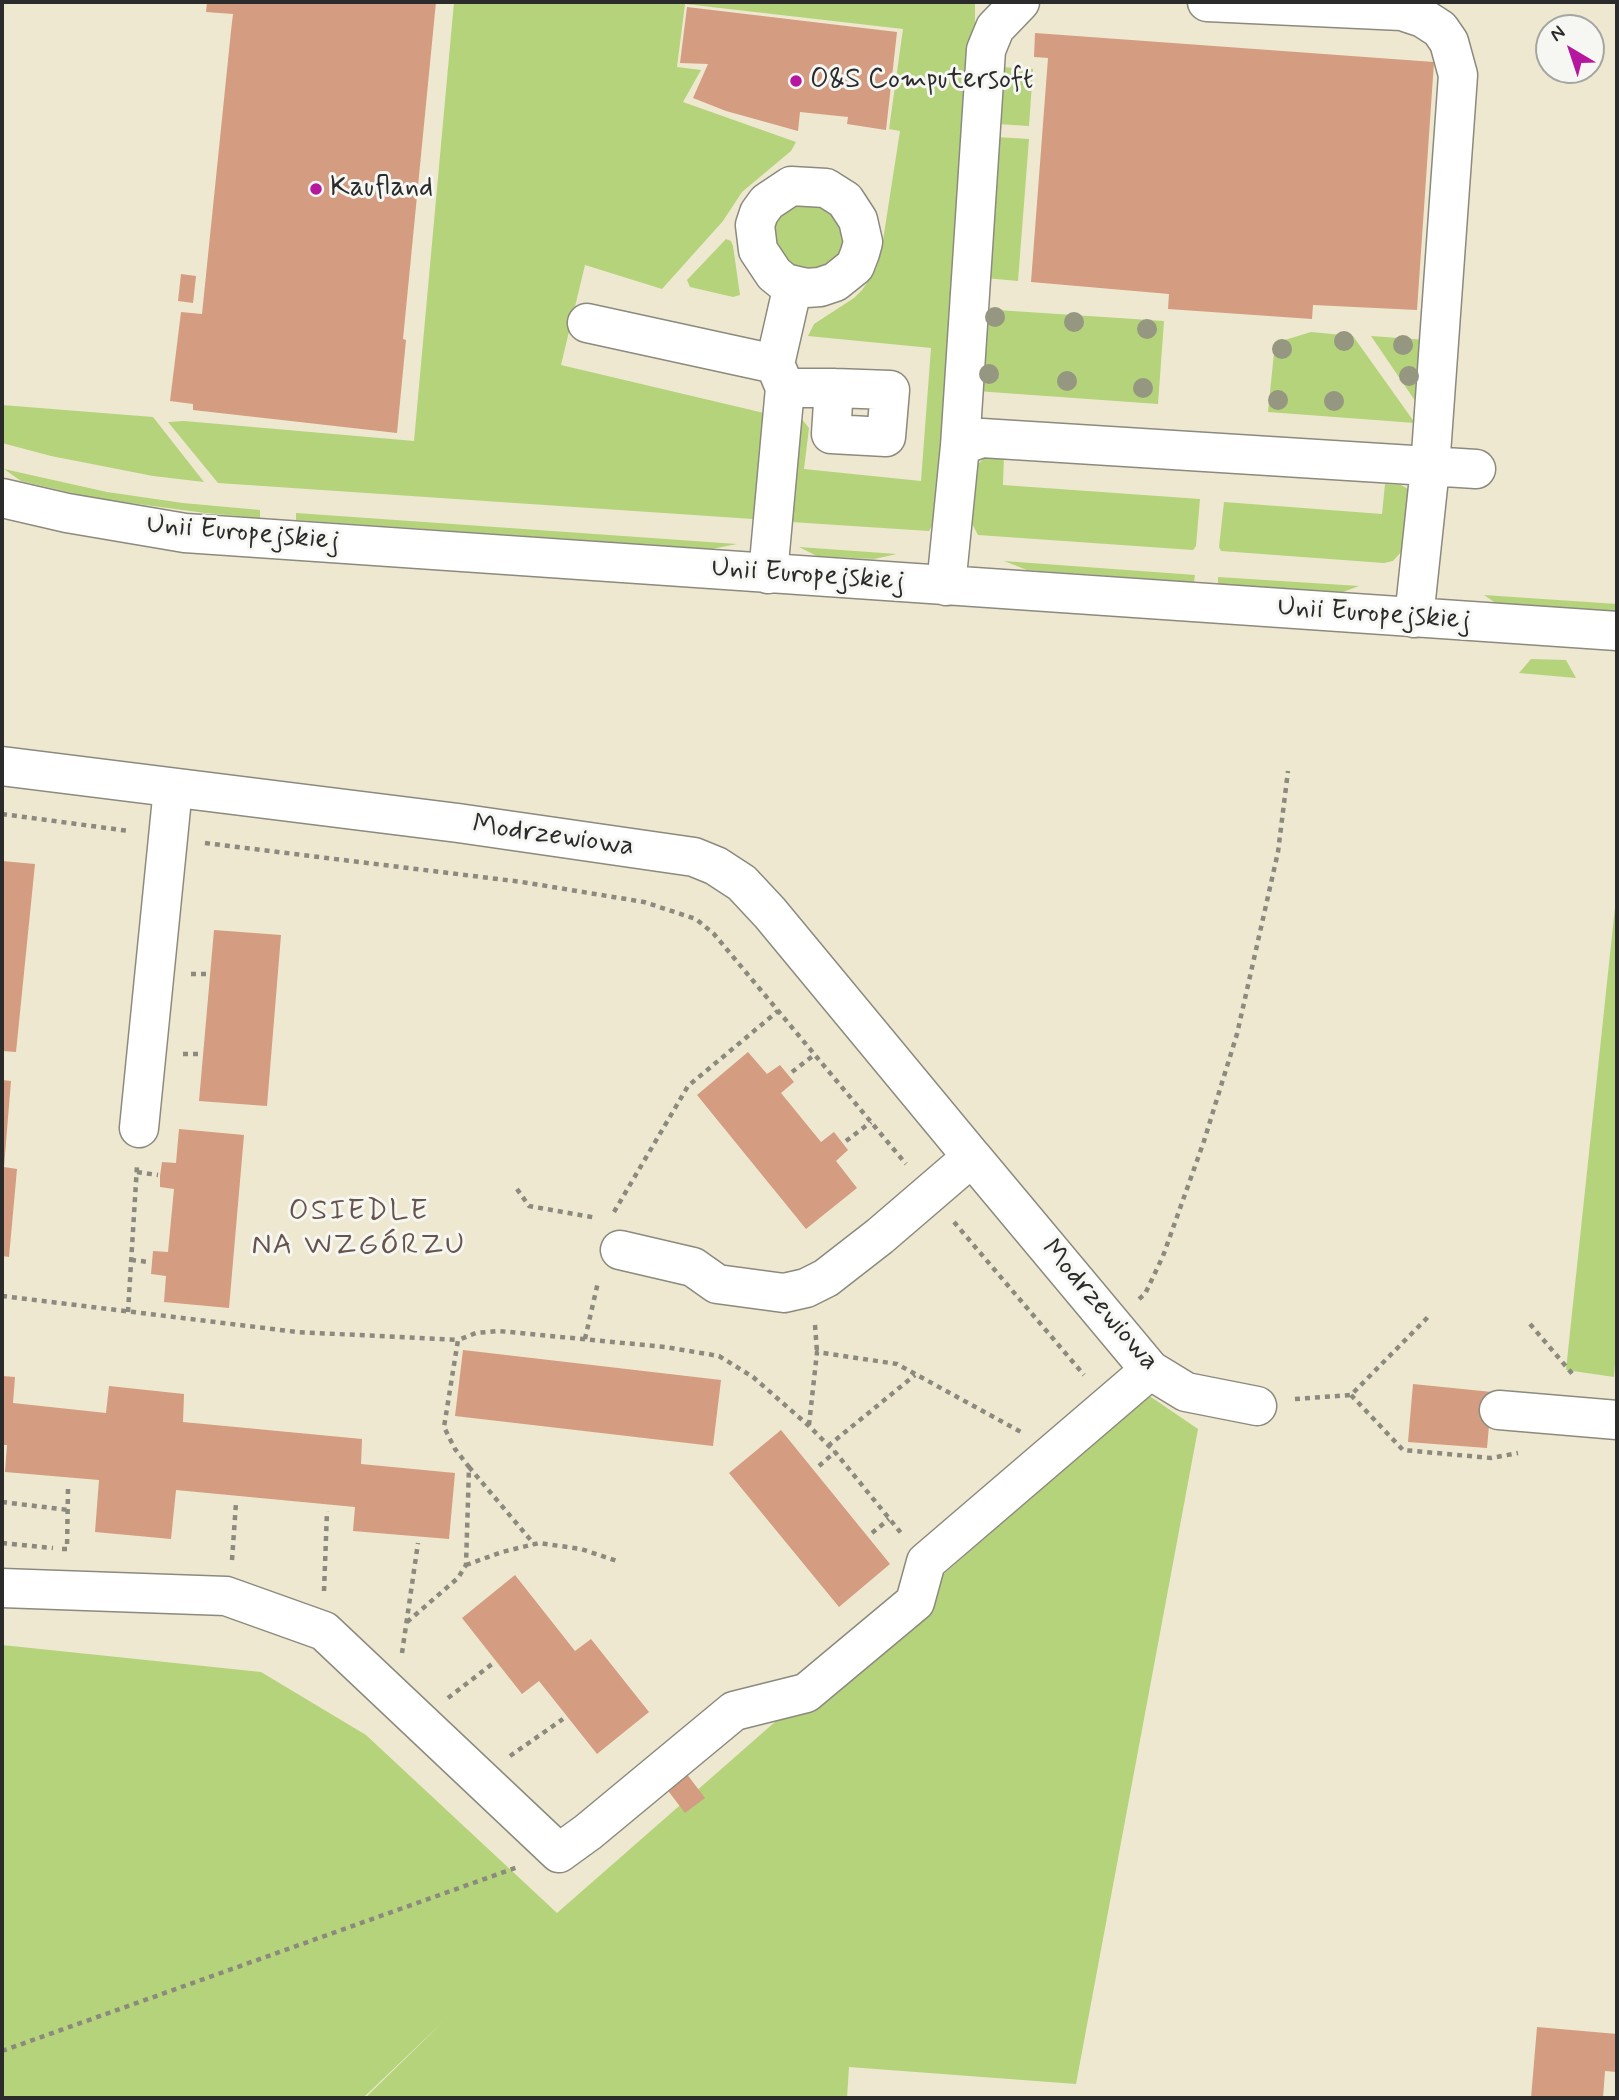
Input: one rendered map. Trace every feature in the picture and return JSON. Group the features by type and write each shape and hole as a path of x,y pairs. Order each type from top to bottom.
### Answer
{"street":[{"path":"946,586 960,446 986,50 995,27 1020,2"},
{"path":"1207,2 1402,11 1423,18 1440,29 1450,42 1458,75 1430,468 1414,618"},
{"path":"768,574 780,376 793,285"},
{"path":"587,323 780,376 834,388"},
{"path":"960,446 982,438 1476,470"},
{"name":"Unii Europejskiej","path":"2,498 67,513 185,533 1617,631"},
{"name":"Modrzewiowa","path":"2,766 458,823 694,857 716,866 742,883 770,913 1150,1370 1186,1392 1257,1406"},
{"path":"139,1128 173,788"},
{"path":"610,1261 693,1267 717,1284 784,1293 806,1287 826,1278 931,1194 972,1157"},
{"path":"2,1588 226,1596 324,1631 559,1853 733,1711 806,1693 915,1602 926,1562 1150,1370"},
{"path":"1499,1410 1617,1420"}],"path":[{"path":"1145,1294 1163,1256 1204,1141 1237,1034 1278,852 1288,771"},
{"path":"2,814 150,834 189,845 204,843 522,882 644,902 696,919 714,934 1108,1404"},
{"path":"517,1189 529,1206 611,1220 688,1086 778,1011"},
{"path":"792,1072 814,1055"},
{"path":"846,1141 871,1122"},
{"path":"128,1312 139,1128"},
{"path":"137,1171 158,1175"},
{"path":"131,1259 149,1262"},
{"path":"585,1339 610,1261"},
{"path":"2,1296 297,1332 458,1340 476,1333 499,1331 664,1347 719,1356 753,1377 809,1426 835,1452 926,1562"},
{"path":"1257,1406 1297,1399 1351,1395 1429,1316"},
{"path":"1530,1324 1583,1386"},
{"path":"458,1340 444,1427 454,1449 534,1544"},
{"path":"809,1426 817,1352 897,1364 1056,1451"},
{"path":"828,1446 915,1375"},
{"path":"819,1466 835,1452"},
{"path":"407,1622 458,1578 466,1565 469,1467"},
{"path":"2,1543 67,1549 68,1489"},
{"path":"2,1502 69,1510"},
{"path":"232,1566 236,1503"},
{"path":"323,1603 327,1511"},
{"path":"872,1533 889,1520"},
{"path":"401,1661 418,1543"},
{"path":"466,1565 534,1544 581,1549 617,1561"},
{"path":"445,1701 492,1664"},
{"path":"507,1759 564,1719"},
{"path":"2,2051 559,1853"}],"green space":[{"path":"454,2 975,2 975,35 938,515 929,531 791,522 801,418 809,428 804,469 921,481 931,348 808,336 814,324 862,290 876,269 881,253 900,131 889,129 903,29 685,4 677,67 701,70 683,102 796,142 791,151 742,192 723,221 662,289 585,265 561,365 764,413 753,519 218,483 168,422 184,421 414,441"},
{"path":"1000,67 1033,69 1029,126 997,124"},
{"path":"996,137 1029,139 1018,281 985,278"},
{"path":"793,201 828,205 848,241 834,264 801,271 778,258 772,218"},
{"path":"726,239 731,241 733,246 740,295 733,297 690,287 687,280"},
{"path":"982,309 1164,321 1158,404 976,391"},
{"path":"1311,332 1353,336 1415,423 1268,412 1275,343"},
{"path":"1371,336 1427,340 1422,411"},
{"path":"2,405 153,417 204,482 153,476 51,456 2,443"},
{"path":"986,456 1004,456 1003,485 1200,499 1196,546 1193,550 978,535 971,522 973,469"},
{"path":"4,469 107,492 260,510 260,518 93,498 21,481"},
{"path":"1385,484 1401,485 1410,490 1402,551 1393,561 1384,563 1221,551 1219,547 1224,502 1382,514"},
{"path":"296,513 737,544 712,549 296,520"},
{"path":"799,547 897,554 874,559 817,556"},
{"path":"1004,561 1195,575 1194,582 1027,570"},
{"path":"1218,577 1359,586 1343,592 1218,584"},
{"path":"1484,595 1617,604 1617,612 1497,604"},
{"path":"1531,659 1566,660 1576,678 1519,673"},
{"path":"1617,888 1617,1336 1614,1377 1566,1370"},
{"path":"1148,1395 1198,1429 1076,2084 849,2067 847,2098 365,2098 447,2018 363,2098 2,2098 2,1645 261,1672 366,1735 557,1913"}],"building":[{"name":"Kaufland","path":"207,2 436,2 403,339 406,340 397,433 193,410 193,404 170,401 181,312 202,314 233,14 206,12"},
{"name":"O&S Computersoft","path":"687,7 897,32 886,130 847,124 848,117 800,112 798,131 726,111 693,98 708,64 680,63"},
{"path":"1035,33 1434,62 1417,310 1313,305 1312,319 1168,309 1169,294 1031,282 1048,58 1034,57"},
{"path":"181,274 196,276 193,303 178,301"},
{"path":"2,861 35,864 16,1052 2,1051"},
{"path":"214,930 281,935 267,1106 199,1101"},
{"path":"748,1052 767,1074 780,1065 794,1082 781,1093 821,1142 834,1132 848,1150 836,1161 857,1188 806,1229 697,1095"},
{"path":"2,1080 11,1081 4,1167 17,1169 9,1257 2,1256"},
{"path":"179,1129 244,1135 229,1308 164,1302 166,1276 151,1274 153,1251 168,1252 174,1189 160,1187 160,1176 162,1162 176,1163"},
{"path":"463,1350 721,1380 713,1446 455,1416"},
{"path":"2,1376 15,1377 13,1403 106,1413 109,1386 184,1394 183,1422 362,1439 361,1464 455,1473 449,1539 353,1531 355,1507 176,1490 171,1539 95,1532 99,1480 5,1472 7,1445 2,1445"},
{"path":"1413,1384 1492,1392 1487,1448 1408,1442"},
{"path":"781,1430 890,1564 839,1607 729,1473"},
{"path":"515,1575 575,1651 591,1639 649,1712 597,1754 539,1681 522,1694 462,1618"},
{"path":"686,1773 705,1798 685,1813 666,1788"},
{"path":"1537,2027 1617,2034 1617,2072 1605,2071 1603,2098 1531,2098"}],"place":[{"name":"O&S Computersoft","path":"796,81"},
{"name":"Kaufland","path":"316,189"}],"district":[{"name":"OSIEDLE NA WZGÓRZU","path":"359,1230"}]}
